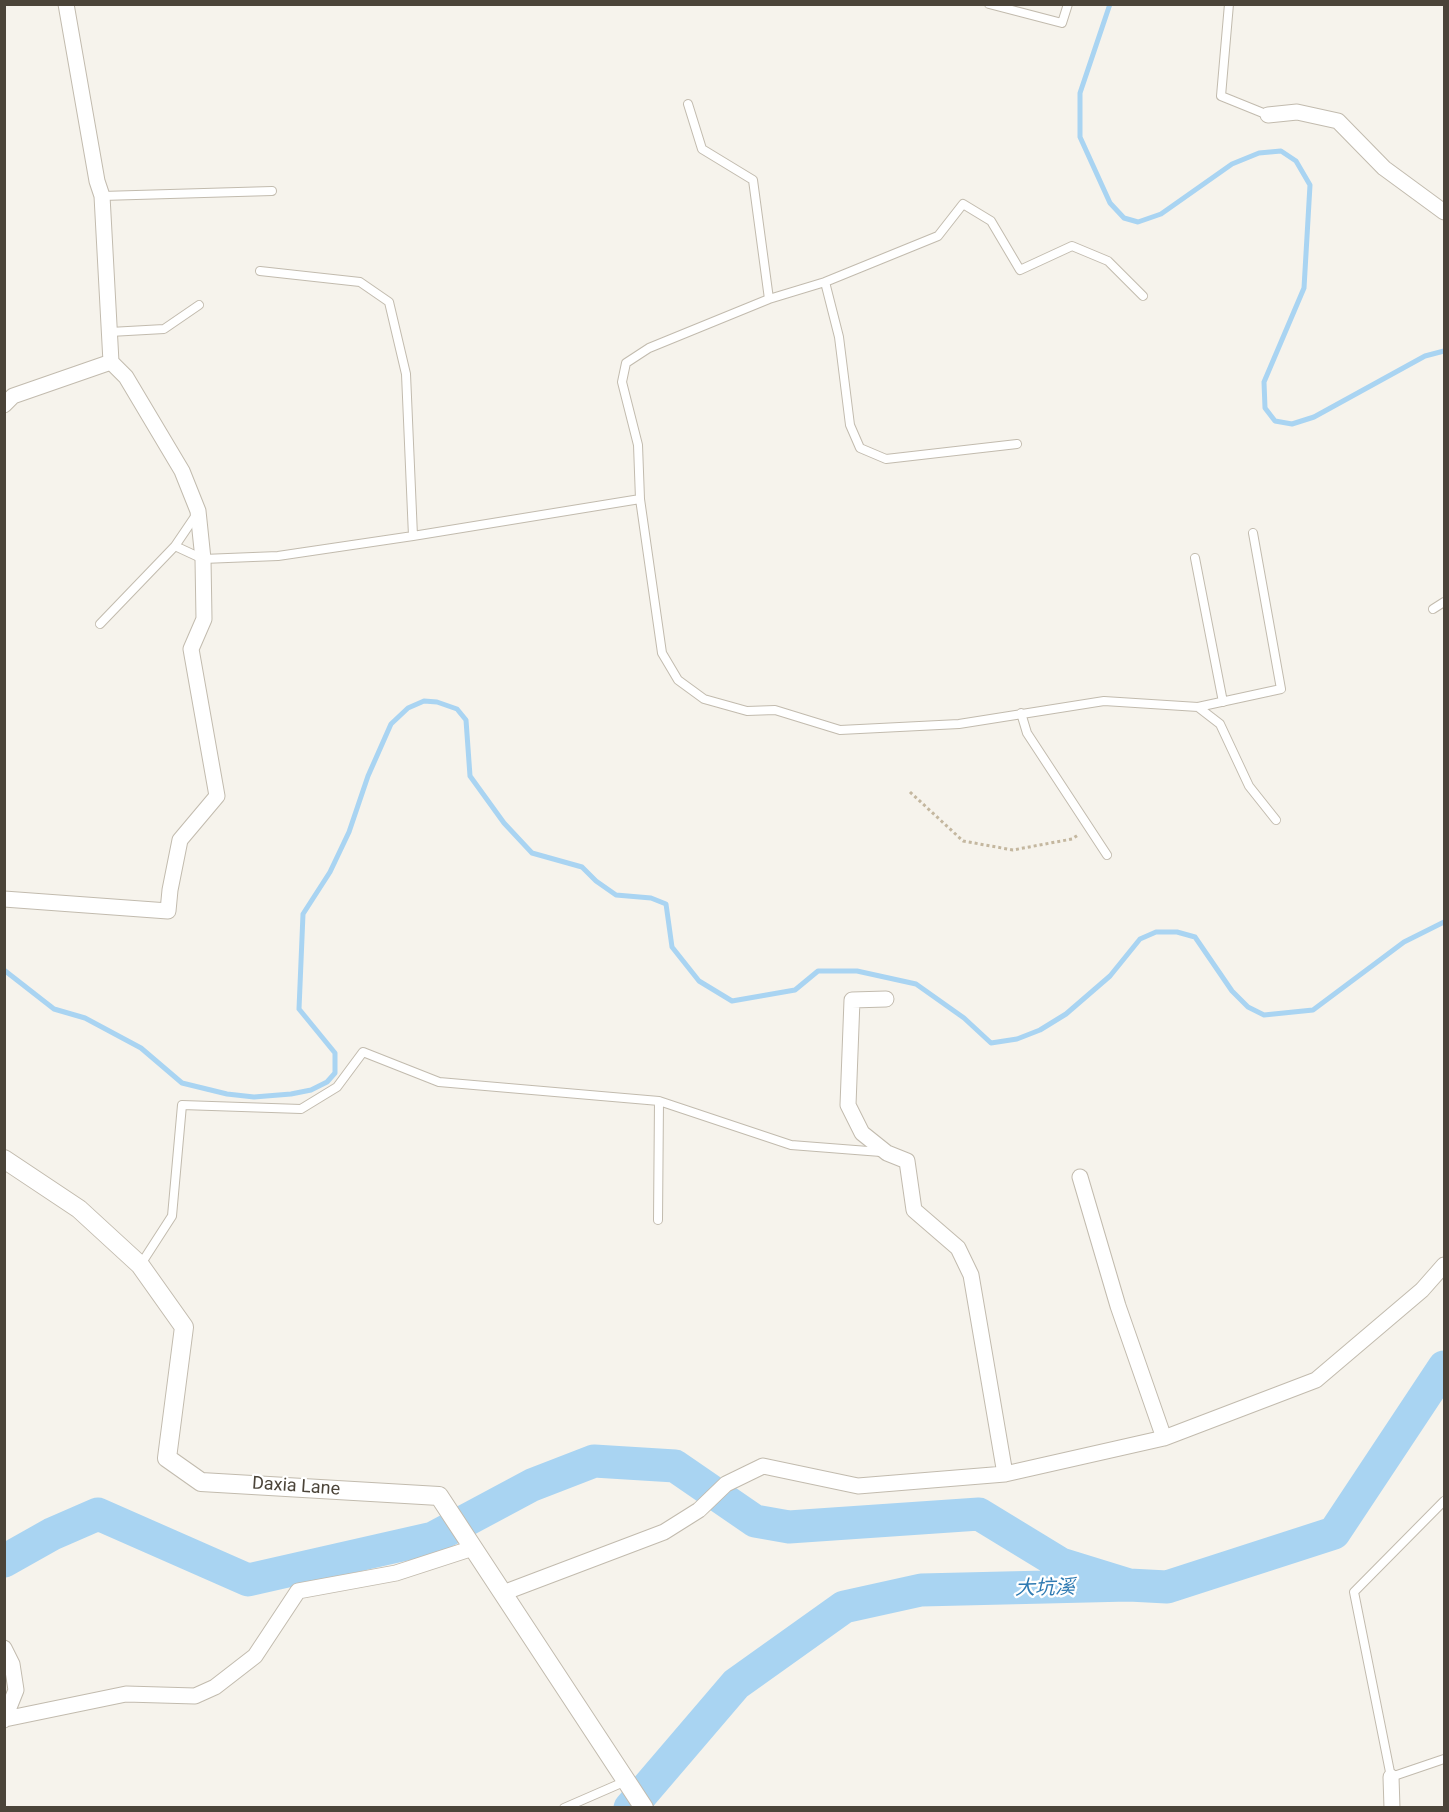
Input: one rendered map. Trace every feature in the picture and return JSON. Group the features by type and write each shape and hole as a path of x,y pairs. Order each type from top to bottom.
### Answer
{"street":[{"path":"4,899 168,911 180,840 217,796 191,649 204,619 203,559 198,511 182,471 126,377 111,362 102,196 97,181 66,4"},
{"path":"1268,115 1297,112 1338,121 1384,168 1444,212"},
{"path":"4,405 13,396 111,362"},
{"path":"886,999 852,1000 848,1105 861,1133 887,1153 907,1161 914,1210 958,1248 971,1275 1005,1474"},
{"name":"Daxia Lane","path":"4,1160 79,1209 140,1265 184,1327 167,1458 201,1482 439,1496 644,1808"},
{"path":"1080,1177 1118,1306 1164,1438"},
{"path":"503,1593 664,1532 699,1510 726,1484 763,1466 858,1486 1005,1474 1164,1438 1316,1380 1422,1290 1444,1265"},
{"path":"5,1719 126,1694 195,1696 214,1687 255,1656 298,1591 396,1573 472,1547"},
{"path":"4,1648 12,1664 16,1690 5,1719"},
{"path":"1391,1777 1392,1808"}],"lane":[{"path":"989,4 1062,23 1068,4"},
{"path":"1229,4 1221,96 1268,115"},
{"path":"688,104 702,149 753,180 769,300"},
{"path":"102,196 272,191"},
{"path":"1143,296 1108,261 1072,246 1020,270 991,221 963,204 938,236 825,282 769,300 649,348 627,363 622,382 638,445 640,499 662,653 678,680 704,699 747,711 775,710 840,730 959,724 1104,701 1198,707 1223,702 1281,689 1253,533"},
{"path":"260,271 360,282 389,302 406,374 412,536"},
{"path":"825,282 839,337 850,425 860,447 886,459 1017,444"},
{"path":"110,332 164,329 199,305"},
{"path":"175,546 203,559 278,556 640,499"},
{"path":"100,624 175,546 198,511"},
{"path":"1195,558 1223,702"},
{"path":"1433,609 1444,603"},
{"path":"1198,707 1220,724 1249,786 1276,820"},
{"path":"1021,713 1028,733 1107,855"},
{"path":"140,1265 172,1216 182,1105 301,1109 337,1087 363,1052 439,1082 659,1101 791,1145 887,1153"},
{"path":"658,1220 659,1101"},
{"path":"1444,1501 1354,1592 1391,1777 1444,1759"},
{"path":"564,1808 628,1785"}],"path":[{"path":"910,792 963,841 1013,850 1072,839 1090,827"}],"waterway":[{"path":"1110,4 1080,93 1080,137 1110,203 1124,218 1138,222 1161,214 1232,164 1259,153 1281,151 1296,161 1310,185 1304,288 1264,382 1265,408 1275,421 1292,424 1314,417 1425,356 1444,351"},
{"path":"4,970 54,1009 85,1018 141,1048 182,1083 227,1094 254,1097 311,1090 327,1082 335,1073 335,1053 299,1009 303,914 330,872 349,832 368,776 391,724 408,708 424,701 437,702 457,709 466,720 470,776 504,823 532,853 582,867 596,881 616,895 651,898 666,904 672,947 699,981 732,1001 795,990 818,971 857,971 916,984 964,1018 991,1043 1017,1039 1040,1030 1066,1014 1110,976 1140,939 1156,932 1177,932 1195,937 1232,991 1248,1007 1264,1015 1313,1010 1404,942 1444,922"},
{"name":"大坑溪","path":"630,1808 736,1684 844,1607 921,1590 1129,1585 1167,1587 1334,1533 1444,1367"},
{"path":"4,1561 52,1534 98,1514 248,1580 433,1538 532,1485 594,1461 675,1466 755,1521 789,1527 979,1514 1061,1564 1129,1585"}]}
